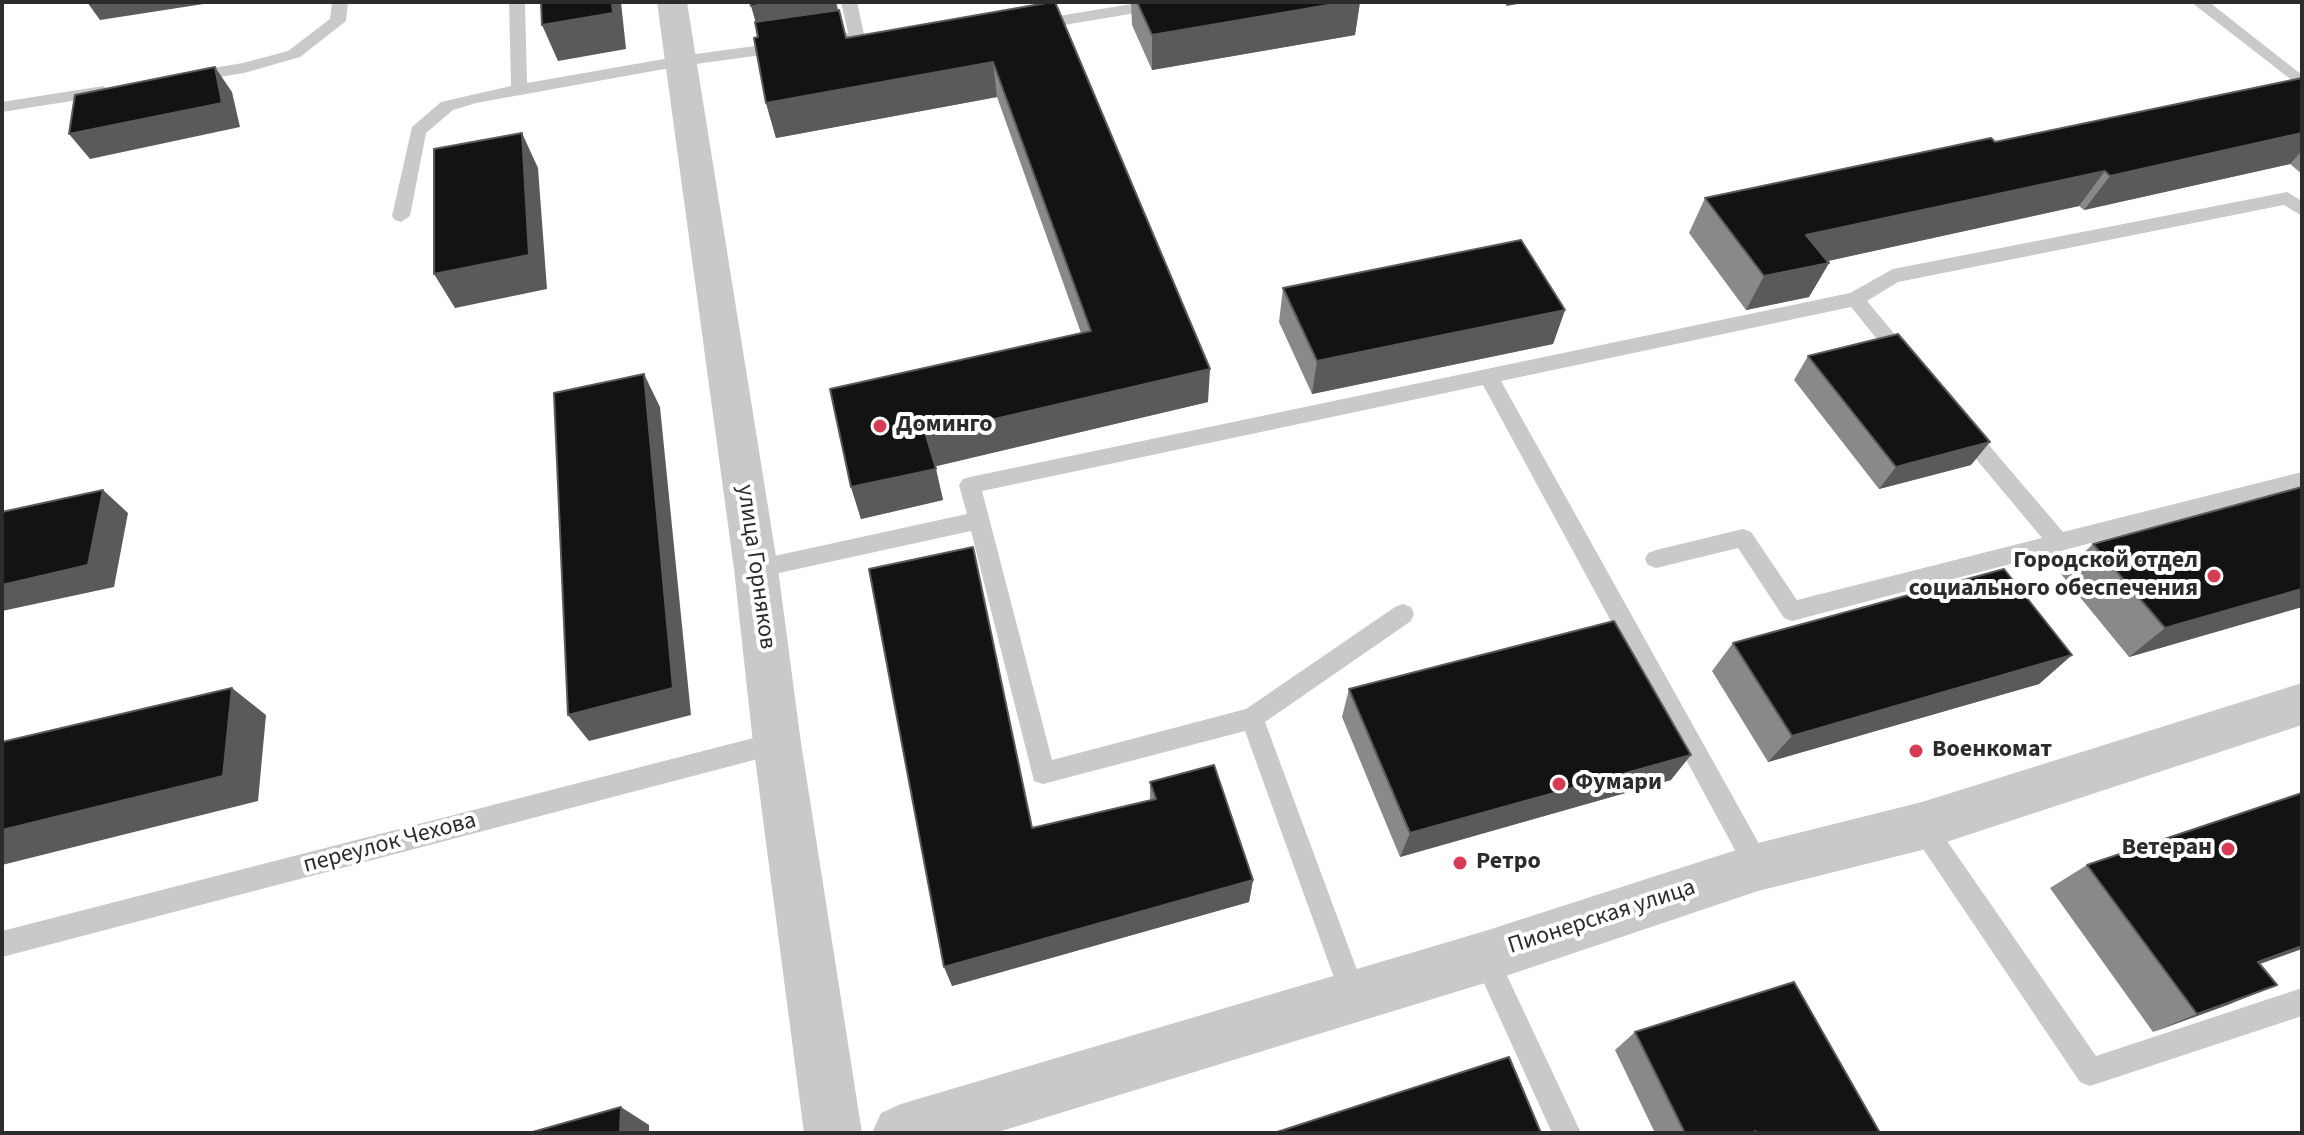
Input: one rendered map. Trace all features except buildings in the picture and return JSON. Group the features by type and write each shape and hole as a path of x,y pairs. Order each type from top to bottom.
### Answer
{"street":[{"name":"улица Горняков","path":"672,2 756,569 777,743 833,1133"},
{"name":"Пионерская улица","path":"901,1133 1485,957 1758,867 1922,826 2302,704"}],"lane":[{"path":"169,80 244,68 294,54 338,21 340,2"},
{"path":"517,2 519,90"},
{"path":"849,2 861,55 876,52"},
{"path":"1016,28 1172,2"},
{"path":"2199,2 2302,83"},
{"path":"401,216 418,131 447,106 681,61 856,36"},
{"path":"2,107 123,87"},
{"path":"1403,614 1252,718 1043,773 970,485 1855,299 1893,276 2287,198 2302,210"},
{"path":"1855,299 1916,373"},
{"path":"1488,376 1758,867"},
{"path":"1947,409 2059,543"},
{"path":"1656,559 1743,538 1792,611 2302,480"},
{"path":"756,569 980,520"},
{"path":"1252,718 1354,997"},
{"name":"переулок Чехова","path":"2,944 777,743"},
{"path":"1922,826 2090,1072 2302,1002"},
{"path":"1485,957 1567,1133"}],"place":[{"name":"Доминго","path":"880,426"},
{"name":"Городской отдел социального обеспечения","path":"2214,576"},
{"name":"Военкомат","path":"1916,751"},
{"name":"Фумари","path":"1559,784"},
{"name":"Ветеран","path":"2228,849"},
{"name":"Ретро","path":"1460,863"}]}
